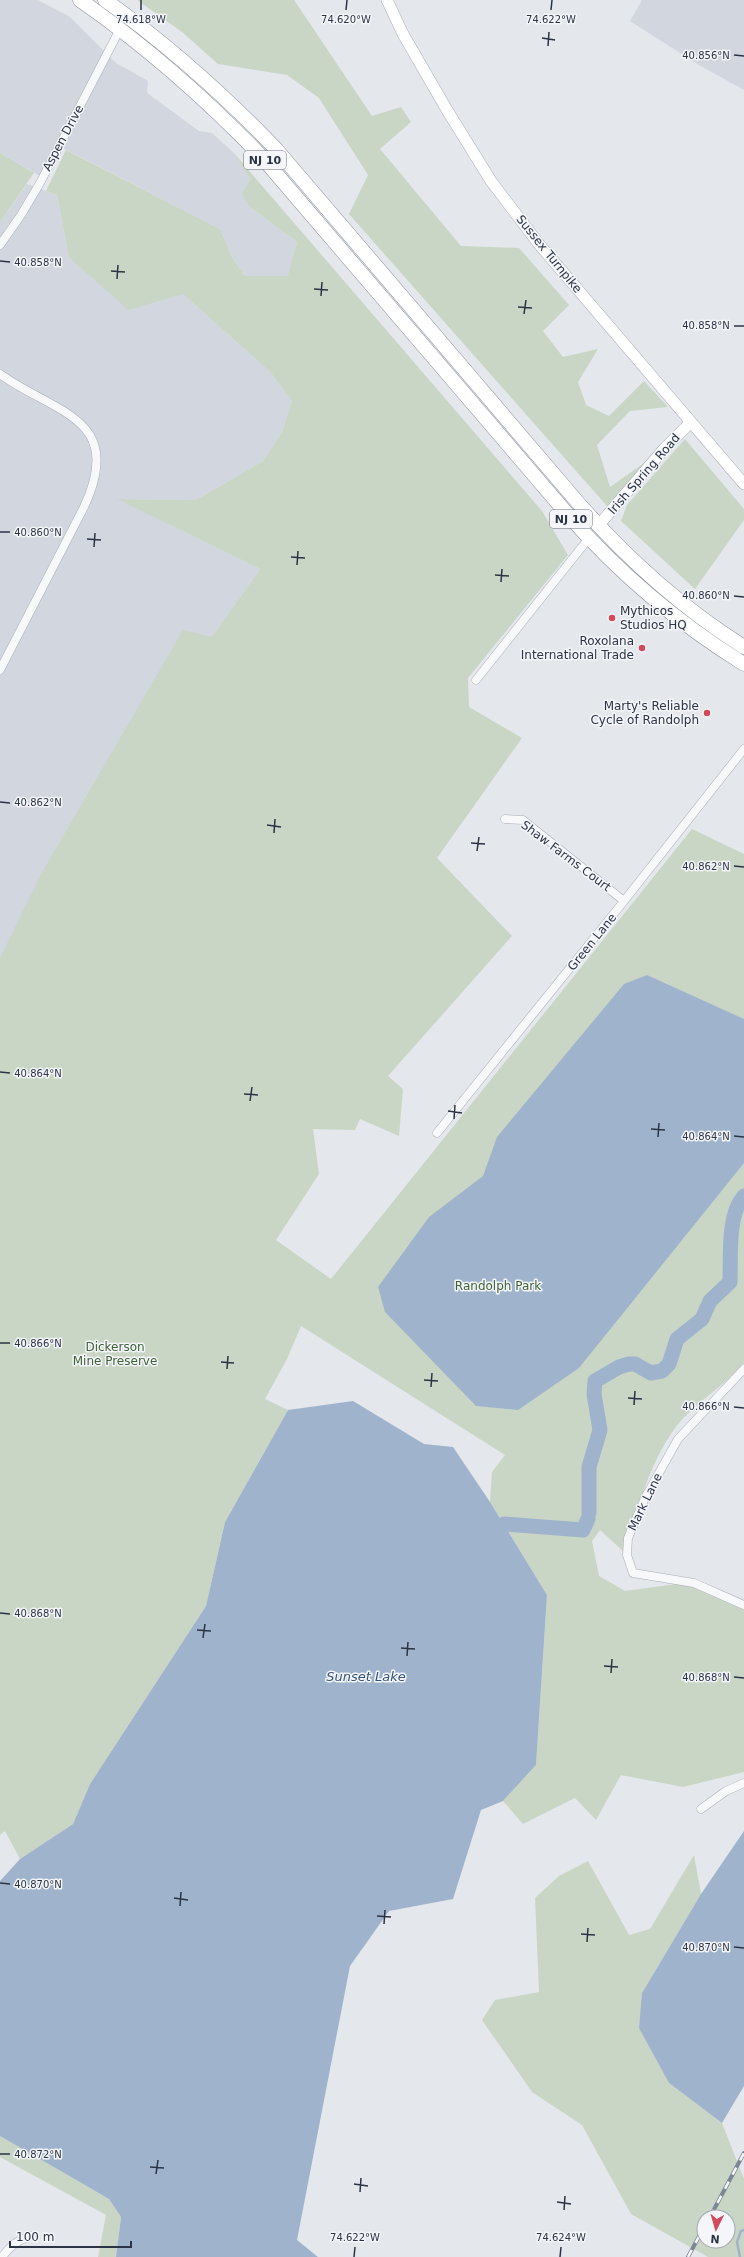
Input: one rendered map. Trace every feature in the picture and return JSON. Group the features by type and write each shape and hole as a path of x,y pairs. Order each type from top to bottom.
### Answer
{"highway":[{"name":"NJ 10","path":"80,0 120,29 190,86 261,156 589,538 630,579 664,609 744,664"},
{"name":"NJ 10","path":"105,0 158,39 204,78 276,149 598,526 637,564 684,605 744,647"}],"main road":[{"name":"Sussex Turnpike","path":"387,0 403,34 485,171 538,243 690,423 744,484"},
{"name":"Irish Spring Road","path":"598,526 664,449 690,423"}],"street":[{"name":"Aspen Drive","path":"0,245 21,215 40,183 120,29"},
{"path":"0,374 75,417 88,434 96,452 97,466 95,482 84,507 0,670"},
{"path":"476,680 589,538"},
{"name":"Green Lane","path":"437,1132 624,901 744,749"},
{"name":"Shaw Farms Court","path":"505,819 523,820 624,901"},
{"name":"Mark Lane","path":"744,1369 678,1439 644,1498 628,1538 627,1555 633,1573 694,1583 744,1605"},
{"path":"700,1809 726,1791 744,1783"},
{"path":"2,2257 10,2246 20,2239 32,2236"}],"shaded area":[{"path":"0,0 38,0 70,17 116,63 148,81 147,93 199,131 212,133 233,152 251,180 250,207 297,242 289,276 245,276 233,259 220,229 61,147 45,179 0,153"},
{"path":"642,0 744,0 744,90 699,65 630,21"},
{"path":"27,184 57,195 69,257 183,294 270,372 292,401 282,432 263,461 196,500 118,499 260,569 212,638 0,958 0,222"}],"green space":[{"path":"137,0 294,0 372,116 401,107 411,122 380,149 461,246 519,248 569,305 543,331 563,357 598,349 578,382 586,405 609,416 644,381 668,407 630,411 597,445 610,487 647,461 617,497 607,506 349,214 368,175 319,98 287,75 218,64 182,32"},
{"name":"Dickerson Mine Preserve","path":"66,150 220,229 233,259 245,276 288,276 297,242 250,207 242,193 251,180 233,152 542,511 568,555 468,678 469,707 522,738 437,858 512,936 388,1076 403,1089 399,1136 360,1119 355,1130 313,1129 319,1174 276,1240 331,1279 692,829 744,854 744,1363 728,1379 694,1407 679,1423 669,1437 660,1452 646,1484 623,1551 600,1530 592,1541 599,1576 625,1591 699,1581 744,1609 744,1772 683,1787 621,1775 596,1820 575,1798 523,1824 503,1801 536,1765 547,1595 490,1502 492,1472 505,1455 301,1326 287,1359 265,1399 288,1410 225,1522 206,1606 90,1784 73,1824 20,1859 5,1831 0,1835 0,958 41,874 183,630 212,637 260,569 117,499 196,500 263,461 282,432 292,401 270,372 183,294 128,310 69,257 57,195 46,191"},
{"path":"0,153 34,173 0,222"},
{"path":"685,439 744,509 744,520 695,589 621,521 627,505"},
{"path":"694,1855 701,1894 642,1993 669,2083 722,2123 744,2179 744,2257 708,2257 631,2214 582,2125 532,2092 482,2020 495,2000 539,1992 535,1898 559,1876 588,1861 629,1935 650,1929"},
{"path":"0,2136 109,2199 121,2217 116,2257 98,2257 106,2215 0,2157"}],"water":[{"name":"Randolph Park","path":"647,975 744,1019 744,1163 579,1368 518,1410 476,1406 385,1312 378,1287 429,1217 483,1176 497,1137 624,984"},
{"name":"Sunset Lake","path":"353,1401 424,1444 453,1447 490,1502 547,1595 536,1765 503,1801 481,1810 453,1899 389,1911 350,1966 297,2240 318,2257 116,2257 121,2217 109,2199 0,2136 0,1881 20,1859 73,1824 90,1784 206,1606 225,1522 288,1410"},
{"path":"744,1831 744,2086 722,2123 669,2083 639,2028 642,1993 701,1894"}],"waterway":[{"path":"589,1513 589,1467 600,1430 594,1394 595,1381 619,1367 629,1364 635,1364 651,1373 662,1371 669,1364 677,1339 702,1319 710,1301 730,1282 732,1225 739,1204 744,1196"},
{"path":"504,1524 583,1530 588,1519"},
{"path":"740,2257 737,2242 741,2231 744,2230"}],"railway":[{"path":"714,2209 744,2153"},
{"path":"688,2257 696,2242"}],"place":[{"name":"Mythicos Studios HQ","path":"612,618"},
{"name":"Roxolana International Trade","path":"642,648"},
{"name":"Marty's Reliable Cycle of Randolph","path":"707,713"}]}
